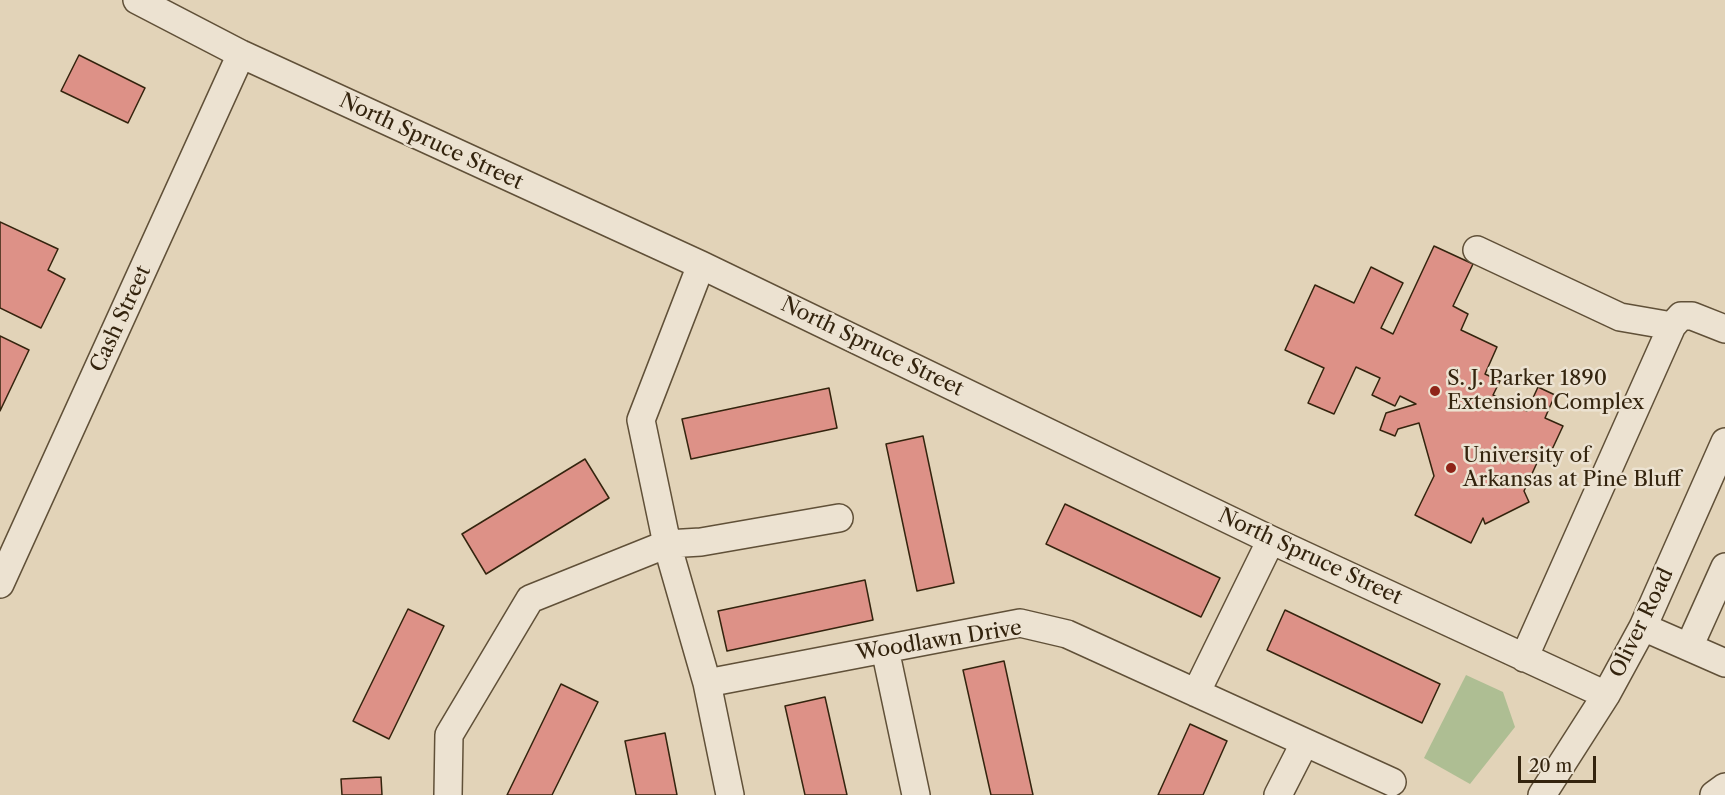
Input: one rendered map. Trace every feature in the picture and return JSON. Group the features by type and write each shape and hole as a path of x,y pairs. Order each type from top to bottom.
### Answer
{"street":[{"name":"North Spruce Street","path":"137,0 241,54 701,265 1271,540 1606,695"},
{"name":"Cash Street","path":"0,584 241,54"},
{"path":"1477,250 1620,317 1672,326"},
{"path":"701,265 641,420 667,544 707,683 730,795"},
{"path":"1524,658 1672,326 1681,316 1692,316 1725,329"},
{"name":"Oliver Road","path":"1542,795 1606,695 1643,627 1725,442"},
{"path":"448,795 449,735 530,598 667,544 702,542 839,518"},
{"path":"1196,693 1271,540"},
{"path":"1689,647 1725,567"},
{"name":"Woodlawn Drive","path":"707,683 1020,623 1067,634 1304,744 1392,782"},
{"path":"1643,627 1725,663"},
{"path":"885,649 916,795"},
{"path":"1278,795 1304,744"},
{"path":"1714,795 1725,788"}],"green space":[{"path":"1466,675 1503,692 1515,727 1470,784 1424,758"}],"building":[{"path":"79,55 145,88 128,123 61,91"},
{"path":"0,222 58,249 48,270 65,279 41,328 0,308"},
{"name":"S. J. Parker 1890 Extension Complex","path":"1434,246 1473,264 1453,306 1468,314 1461,330 1497,347 1485,374 1500,381 1493,395 1527,411 1538,387 1555,395 1545,418 1563,426 1549,456 1542,452 1524,491 1529,502 1485,524 1483,518 1471,543 1415,515 1434,476 1419,423 1398,429 1395,436 1380,430 1386,413 1416,404 1400,396 1395,406 1372,395 1380,378 1356,367 1334,414 1308,403 1324,368 1285,350 1315,285 1354,303 1371,267 1403,283 1381,328 1393,334"},
{"path":"0,336 29,350 0,411"},
{"path":"829,388 837,428 691,459 682,419"},
{"path":"923,436 954,583 917,591 886,444"},
{"path":"585,459 609,498 486,574 462,534"},
{"path":"1065,504 1220,578 1201,617 1046,544"},
{"path":"865,580 873,620 727,651 718,611"},
{"path":"408,609 444,626 389,739 353,721"},
{"path":"1285,610 1440,684 1422,723 1267,650"},
{"path":"1004,661 1033,795 991,795 963,670"},
{"path":"561,684 598,702 552,795 507,795"},
{"path":"825,697 847,795 805,795 785,706"},
{"path":"1190,724 1227,741 1203,795 1158,795"},
{"path":"665,733 677,795 636,795 625,741"},
{"path":"381,777 382,795 342,795 341,779"}],"place":[{"name":"S. J. Parker 1890 Extension Complex","path":"1435,391"},
{"name":"University of Arkansas at Pine Bluff","path":"1451,468"}]}
